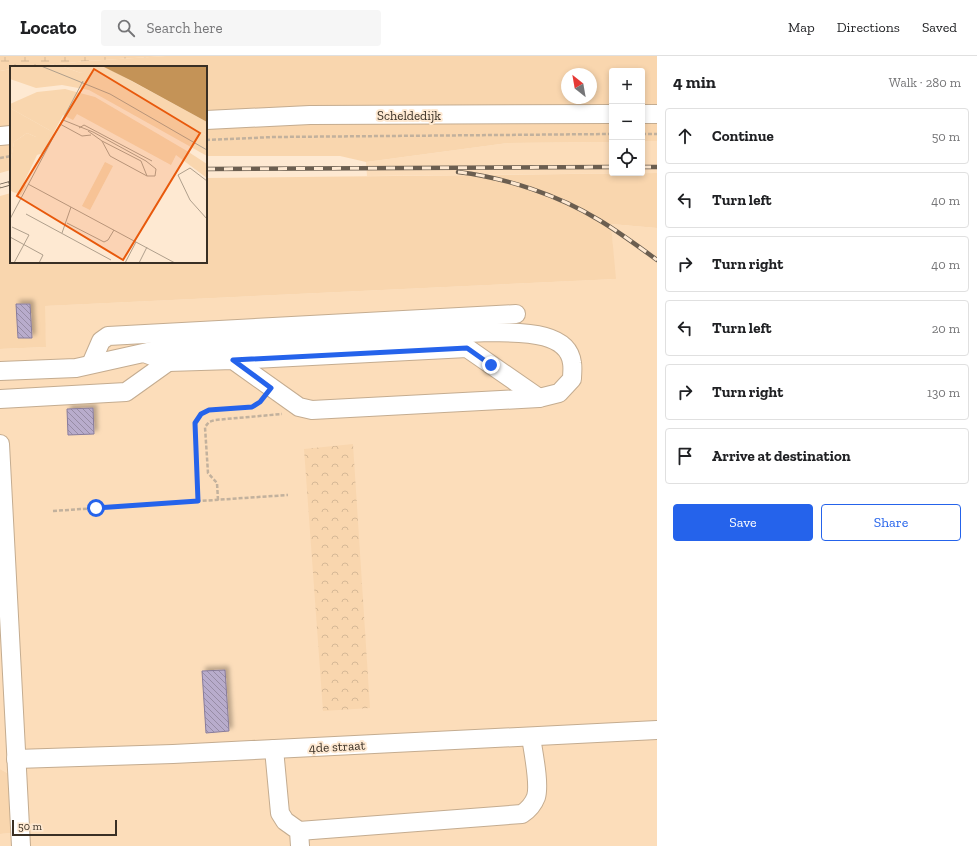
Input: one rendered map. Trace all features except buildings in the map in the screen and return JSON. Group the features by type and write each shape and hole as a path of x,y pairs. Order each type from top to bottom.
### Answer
{"street":[{"name":"Scheldedijk","path":"207,120 310,115 609,114"},
{"path":"645,114 657,114"},
{"path":"0,136 10,135"},
{"path":"91,364 101,341 108,336 516,314"},
{"path":"0,371 76,368 170,347 489,332 533,334 556,340 568,351 572,362 572,379 559,393 539,398 312,410 299,407 233,360"},
{"path":"144,353 168,362 467,348 539,398"},
{"path":"0,399 126,392 168,362"},
{"path":"0,388 146,379"},
{"path":"0,444 21,846"},
{"name":"4de straat","path":"16,759 274,749 657,730"},
{"path":"274,749 280,814 300,839 522,814 528,810 536,797 536,777 531,736"}],"path":[{"path":"207,140 274,137 609,134"},
{"path":"645,134 657,134"},
{"path":"0,158 10,156"},
{"path":"198,501 195,423 201,414 209,410 252,407 260,402 271,388"},
{"path":"218,500 217,483 208,474 205,427 209,422 214,420 279,416 299,407"},
{"path":"53,511 288,495"}],"shaded area":[{"path":"645,141 657,141 657,173 645,173"},
{"path":"609,142 609,173 367,176 366,162 508,143"},
{"path":"611,224 657,228 657,846 0,846 0,834 12,833 9,774 0,769 0,349 46,347 44,306 615,279"}],"green space":[{"path":"0,56 166,56 87,61 39,66 10,66 10,69 0,71"},
{"path":"166,56 657,56 657,141 645,141 645,68 609,68 609,142 508,143 366,162 340,156 207,156 207,66 39,66 87,61"},
{"path":"10,69 10,170 0,173 0,71"},
{"path":"645,173 657,173 657,228 611,224 616,279 45,306 46,347 0,349 0,196 10,193 10,263 207,263 207,178 609,174 609,176 645,176"},
{"path":"353,444 370,708 323,711 304,449"},
{"path":"0,769 9,774 12,833 0,834"}],"railway":[{"path":"207,169 609,167"},
{"path":"645,167 657,167"},
{"path":"458,172 513,183 549,195 583,211 628,239 657,260"},
{"path":"0,186 10,183"}],"route":[{"path":"96,508 198,501 195,423 201,414 209,410 252,407 260,402 271,388 233,360 467,348 491,365"}]}
